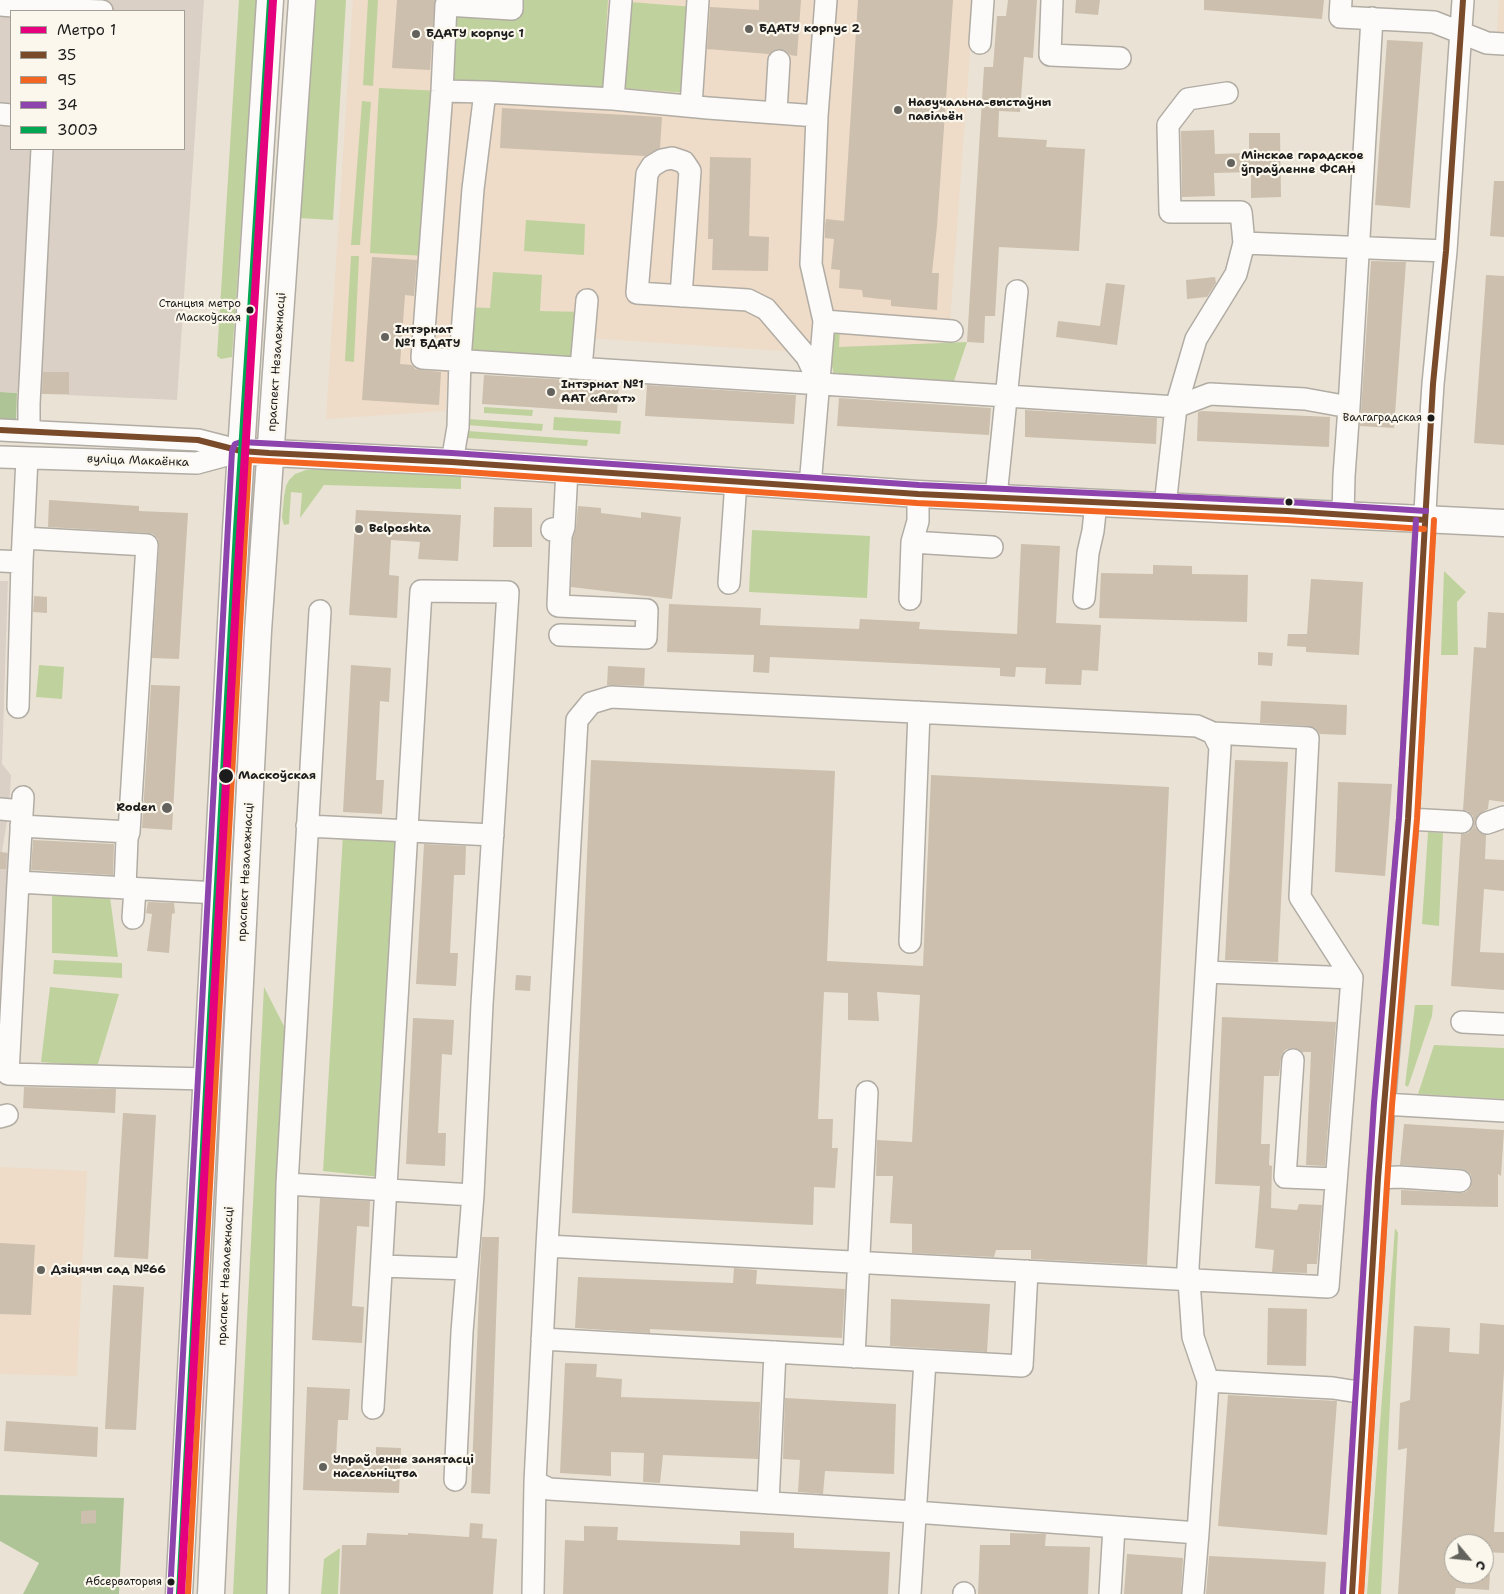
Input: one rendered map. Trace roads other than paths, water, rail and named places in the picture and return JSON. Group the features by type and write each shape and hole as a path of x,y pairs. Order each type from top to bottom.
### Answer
{"main road":[{"path":"179,1594 241,452 270,0"},
{"name":"праспект Незалежнасці","path":"212,1594 258,631 302,0"},
{"path":"241,452 452,462 918,494 1504,523"}],"street":[{"path":"512,0 512,9 446,5 442,91 422,358 1176,406 1210,394 1305,399 1349,407"},
{"path":"613,98 621,0"},
{"path":"690,106 698,0"},
{"path":"810,486 824,321 812,264 817,116 826,0"},
{"path":"980,42 983,0"},
{"path":"1052,0 1050,55 1120,58"},
{"path":"1341,0 1340,17 1434,22 1487,43 1504,44"},
{"path":"1352,1594 1383,1104 1408,819 1424,520 1446,251 1463,0"},
{"path":"0,5 49,10"},
{"path":"1342,515 1372,18"},
{"path":"776,112 779,61"},
{"path":"442,91 613,98 817,116"},
{"path":"452,462 458,427 460,360 472,189 485,92"},
{"path":"1165,506 1176,406 1196,339 1236,274 1244,243 1241,212 1170,212 1168,125 1188,99 1227,93"},
{"path":"29,431 42,150"},
{"path":"682,296 690,171 684,162 672,158 662,160 652,166 647,174 637,293 682,296 748,300 766,309 807,357 818,383"},
{"path":"1244,243 1446,251"},
{"path":"996,497 1017,291"},
{"path":"581,368 587,300"},
{"path":"824,321 952,331"},
{"name":"вуліца Макаёнка","path":"0,430 198,440 241,452"},
{"name":"вуліца Макаёнка","path":"0,457 197,463 241,452"},
{"path":"18,707 27,458"},
{"path":"560,635 646,638 647,610 558,606 561,536 564,527 567,470"},
{"path":"729,583 736,481"},
{"path":"910,599 912,542 918,521 918,494"},
{"path":"1084,598 1088,553 1096,503"},
{"path":"550,566 552,529 564,527"},
{"path":"23,538 146,545 129,832 127,838 133,918"},
{"path":"912,542 992,547"},
{"path":"0,561 22,562"},
{"path":"373,1408 421,591 508,592 455,1480"},
{"path":"278,1594 287,1184 320,611"},
{"path":"532,1594 542,1339 547,1246 577,720 591,704 611,697 1197,726 1213,733 1308,738 1300,897 1352,978 1328,1287 547,1246"},
{"path":"910,942 919,712"},
{"path":"1193,1594 1208,1381 1193,1337 1189,1257 1220,747 1213,733"},
{"path":"0,809 22,811 129,832"},
{"path":"22,811 8,1074 206,1079"},
{"path":"1408,819 1462,822"},
{"path":"307,826 493,835"},
{"path":"18,882 217,893"},
{"path":"1206,972 1352,978"},
{"path":"1462,1022 1504,1024"},
{"path":"1293,1060 1285,1177 1336,1180"},
{"path":"854,1357 867,1092"},
{"path":"1383,1104 1504,1111"},
{"path":"1378,1178 1399,1177 1460,1181"},
{"path":"287,1184 473,1195"},
{"path":"382,1266 467,1269"},
{"path":"542,1339 1022,1366 1027,1271"},
{"path":"768,1503 776,1352"},
{"path":"910,1594 925,1360"},
{"path":"1208,1381 1333,1388 1352,1391 1365,1390"},
{"path":"536,1482 549,1489 915,1512 1198,1533"},
{"path":"1110,1594 1114,1527"}],"metro line":[{"name":"1","path":"181,1594 237,584 273,0"}],"place":[{"name":"БДАТУ корпус 2","path":"749,29"},
{"name":"БДАТУ корпус 1","path":"416,34"},
{"name":"Навучальна-выстаўны павільён","path":"898,110"},
{"name":"Мінскае гарадское ўпраўленне ФСАН","path":"1231,163"},
{"name":"Станцыя метро Маскоўская","path":"250,310"},
{"name":"Інтэрнат №1 БДАТУ","path":"385,337"},
{"name":"Інтэрнат №1 ААТ «Агат»","path":"551,392"},
{"name":"Валгаградская","path":"1431,418"},
{"name":"Belposhta","path":"359,529"},
{"name":"Маскоўская","path":"226,776"},
{"name":"Roden","path":"167,808"},
{"name":"Дзіцячы сад №66","path":"41,1270"},
{"name":"Упраўленне занятасці насельніцтва","path":"323,1467"},
{"name":"Абсерваторыя","path":"171,1582"}]}
